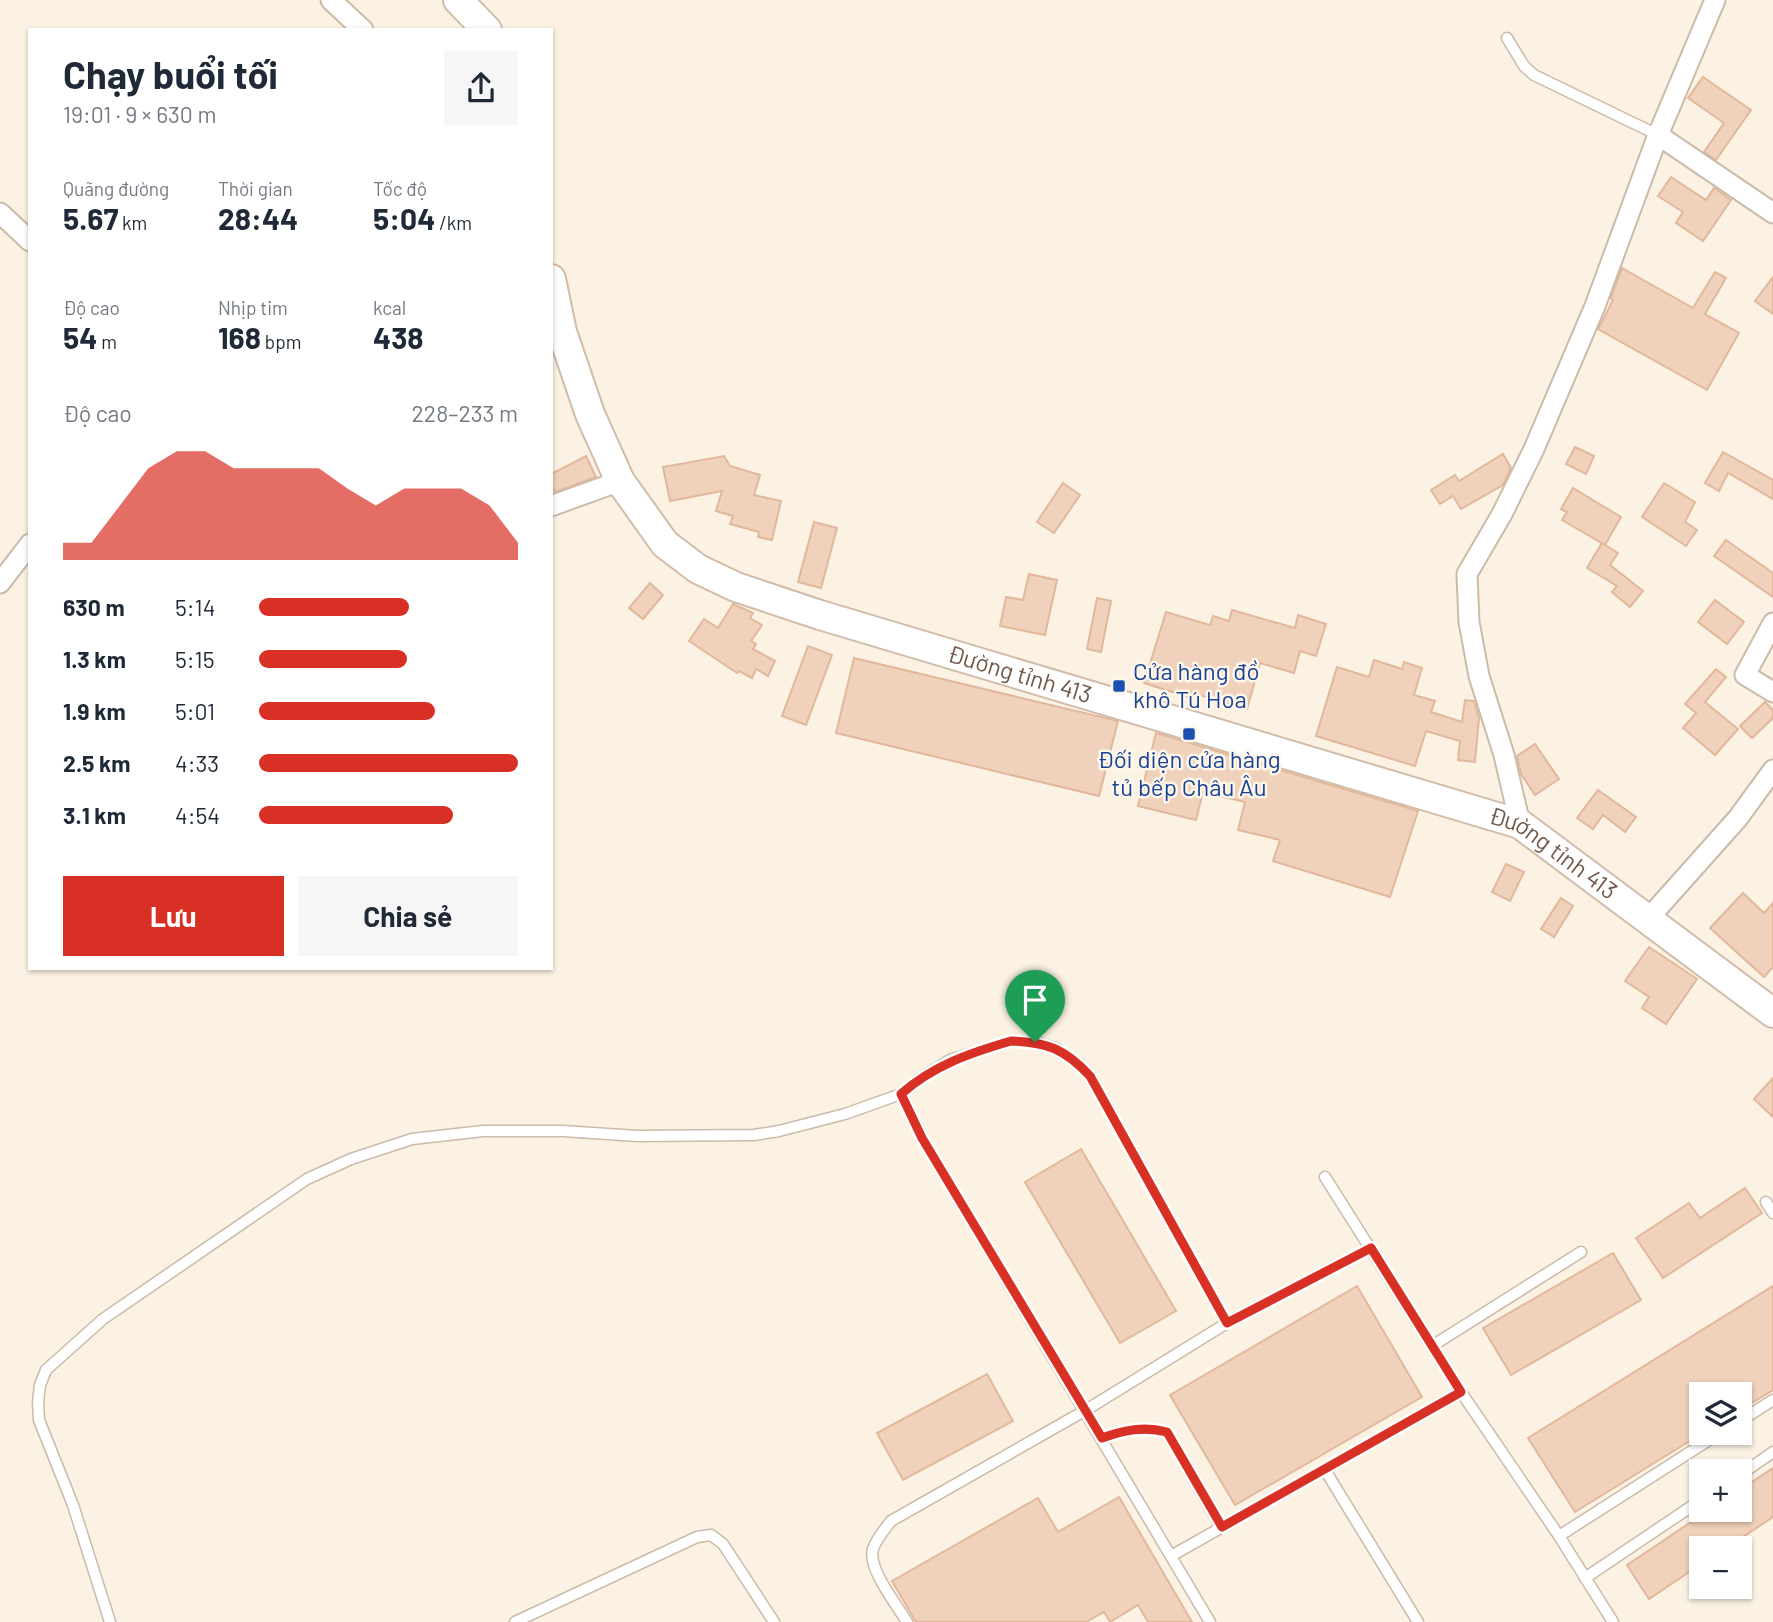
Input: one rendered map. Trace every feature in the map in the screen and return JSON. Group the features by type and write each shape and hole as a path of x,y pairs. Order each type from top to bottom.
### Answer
{"main road":[{"path":"458,0 485,28"},
{"name":"Đường tỉnh 413","path":"553,289 562,332 590,414 620,481 665,544 698,569 736,587 941,652 1061,685 1520,824 1773,1013"}],"street":[{"path":"331,0 361,28"},
{"path":"1520,824 1504,755 1479,677 1469,622 1467,574 1502,514 1534,449 1595,306 1658,135 1715,0"},
{"path":"1658,135 1773,213"},
{"path":"0,213 28,239"},
{"path":"553,505 620,481"},
{"path":"0,583 28,547"},
{"path":"1773,623 1745,675 1773,692"},
{"path":"1647,919 1738,818 1773,771"}],"lane":[{"path":"1507,38 1524,66 1534,75 1658,135"},
{"path":"110,1622 73,1505 39,1420 40,1385 46,1370 103,1319 306,1179 351,1159 412,1139 483,1131 563,1131 637,1136 754,1135 845,1114 901,1094 950,1060 985,1048 1011,1041 1035,1042 1056,1048 1079,1064 1090,1076 1227,1323"},
{"path":"901,1094 922,1138 1210,1622"},
{"path":"1325,1177 1461,1392 1559,1536 1613,1622"},
{"path":"1766,1202 1773,1213"},
{"path":"907,1622 871,1559 873,1547 891,1521 1086,1410 1227,1323 1371,1248"},
{"path":"1432,1346 1581,1252"},
{"path":"1171,1556 1461,1392"},
{"path":"1752,1413 1773,1400"},
{"path":"1102,1438 1122,1430 1167,1432 1222,1527"},
{"path":"1559,1536 1701,1445"},
{"path":"1752,1467 1773,1452"},
{"path":"1325,1470 1418,1622"},
{"path":"1585,1578 1689,1508"},
{"path":"515,1622 697,1536 710,1535 723,1544 774,1622"}],"building":[{"path":"1703,77 1751,110 1716,160 1704,152 1724,123 1688,98"},
{"path":"1671,177 1706,200 1714,188 1731,200 1703,241 1676,223 1683,212 1658,196"},
{"path":"1622,268 1693,308 1715,272 1726,278 1705,314 1739,333 1707,390 1598,329 1613,300 1611,298"},
{"path":"1773,277 1773,314 1755,301"},
{"path":"1575,447 1594,456 1586,474 1566,464"},
{"path":"1723,452 1773,480 1773,499 1728,473 1719,491 1705,483"},
{"path":"1503,454 1511,468 1503,485 1461,509 1453,496 1440,504 1431,490 1455,475 1459,481"},
{"path":"586,456 596,477 555,492 553,473"},
{"path":"724,456 730,466 760,475 754,495 781,501 772,540 758,537 759,532 730,524 733,516 716,511 722,491 670,501 663,467"},
{"path":"1063,483 1080,495 1054,533 1037,522"},
{"path":"1664,483 1695,502 1685,522 1697,530 1686,546 1642,517"},
{"path":"1573,488 1621,517 1605,545 1562,520 1567,512 1561,509"},
{"path":"814,522 837,528 821,588 798,582"},
{"path":"1726,540 1773,573 1773,597 1714,556"},
{"path":"1602,543 1618,553 1610,565 1643,591 1630,607 1612,592 1617,586 1587,568"},
{"path":"1029,574 1057,580 1045,635 1000,626 1006,597 1023,600"},
{"path":"650,583 663,595 643,619 629,608"},
{"path":"1097,598 1111,601 1101,652 1087,649"},
{"path":"1715,600 1744,622 1727,644 1698,622"},
{"path":"733,604 753,613 750,618 762,625 751,641 756,644 753,649 775,661 768,676 756,669 752,678 739,671 737,673 689,641 704,619 718,628"},
{"path":"1232,610 1295,628 1298,615 1326,624 1316,656 1300,651 1294,673 1260,663 1247,709 1189,692 1188,697 1144,683 1166,612 1210,625 1213,616 1229,621"},
{"path":"808,646 832,655 806,725 782,716"},
{"path":"854,658 1118,721 1099,796 836,733"},
{"path":"1374,660 1402,669 1404,662 1422,668 1414,695 1435,701 1431,712 1462,722 1465,700 1474,701 1479,718 1475,762 1458,760 1460,741 1426,731 1415,766 1316,736 1337,667 1369,677"},
{"path":"1716,669 1726,677 1705,702 1738,729 1715,755 1683,728 1696,713 1685,704"},
{"path":"1765,702 1773,710 1773,718 1752,738 1740,726"},
{"path":"1156,733 1418,811 1390,897 1273,861 1280,840 1238,830 1245,802 1203,792 1196,820 1138,806"},
{"path":"1535,744 1559,779 1535,795 1521,774 1517,756"},
{"path":"1598,790 1636,817 1625,832 1603,815 1593,829 1577,818"},
{"path":"1506,864 1524,872 1510,901 1492,892"},
{"path":"1743,893 1764,913 1773,903 1773,967 1764,977 1710,928"},
{"path":"1561,898 1573,906 1554,937 1541,929"},
{"path":"1649,947 1697,979 1666,1024 1642,1008 1649,997 1625,981"},
{"path":"1773,1078 1773,1117 1754,1099"},
{"path":"1081,1149 1176,1311 1120,1343 1025,1182"},
{"path":"1745,1188 1762,1213 1663,1278 1636,1238 1689,1203 1700,1218"},
{"path":"1613,1253 1641,1300 1511,1375 1483,1328"},
{"path":"1357,1286 1422,1397 1235,1505 1170,1395"},
{"path":"1773,1286 1773,1390 1752,1403 1752,1382 1689,1382 1689,1441 1575,1512 1528,1438"},
{"path":"987,1374 1013,1421 903,1480 877,1433"},
{"path":"1773,1468 1773,1517 1744,1536 1689,1536 1689,1572 1649,1599 1627,1565 1691,1522 1752,1522 1752,1482"},
{"path":"1119,1497 1192,1622 1148,1622 1138,1605 1110,1622 1104,1612 1086,1622 916,1622 892,1581 1038,1498 1058,1532"}],"place":[{"name":"Cửa hàng đồ khô Tú Hoa","path":"1119,686"},
{"name":"Đối diện cửa hàng tủ bếp Châu Âu","path":"1189,734"}],"route":[{"path":"1011,1041 1035,1042 1056,1048 1079,1064 1090,1076 1227,1323 1371,1248 1461,1392 1222,1527 1167,1432 1122,1430 1102,1438 922,1138 901,1094 950,1060 1011,1041"}]}
